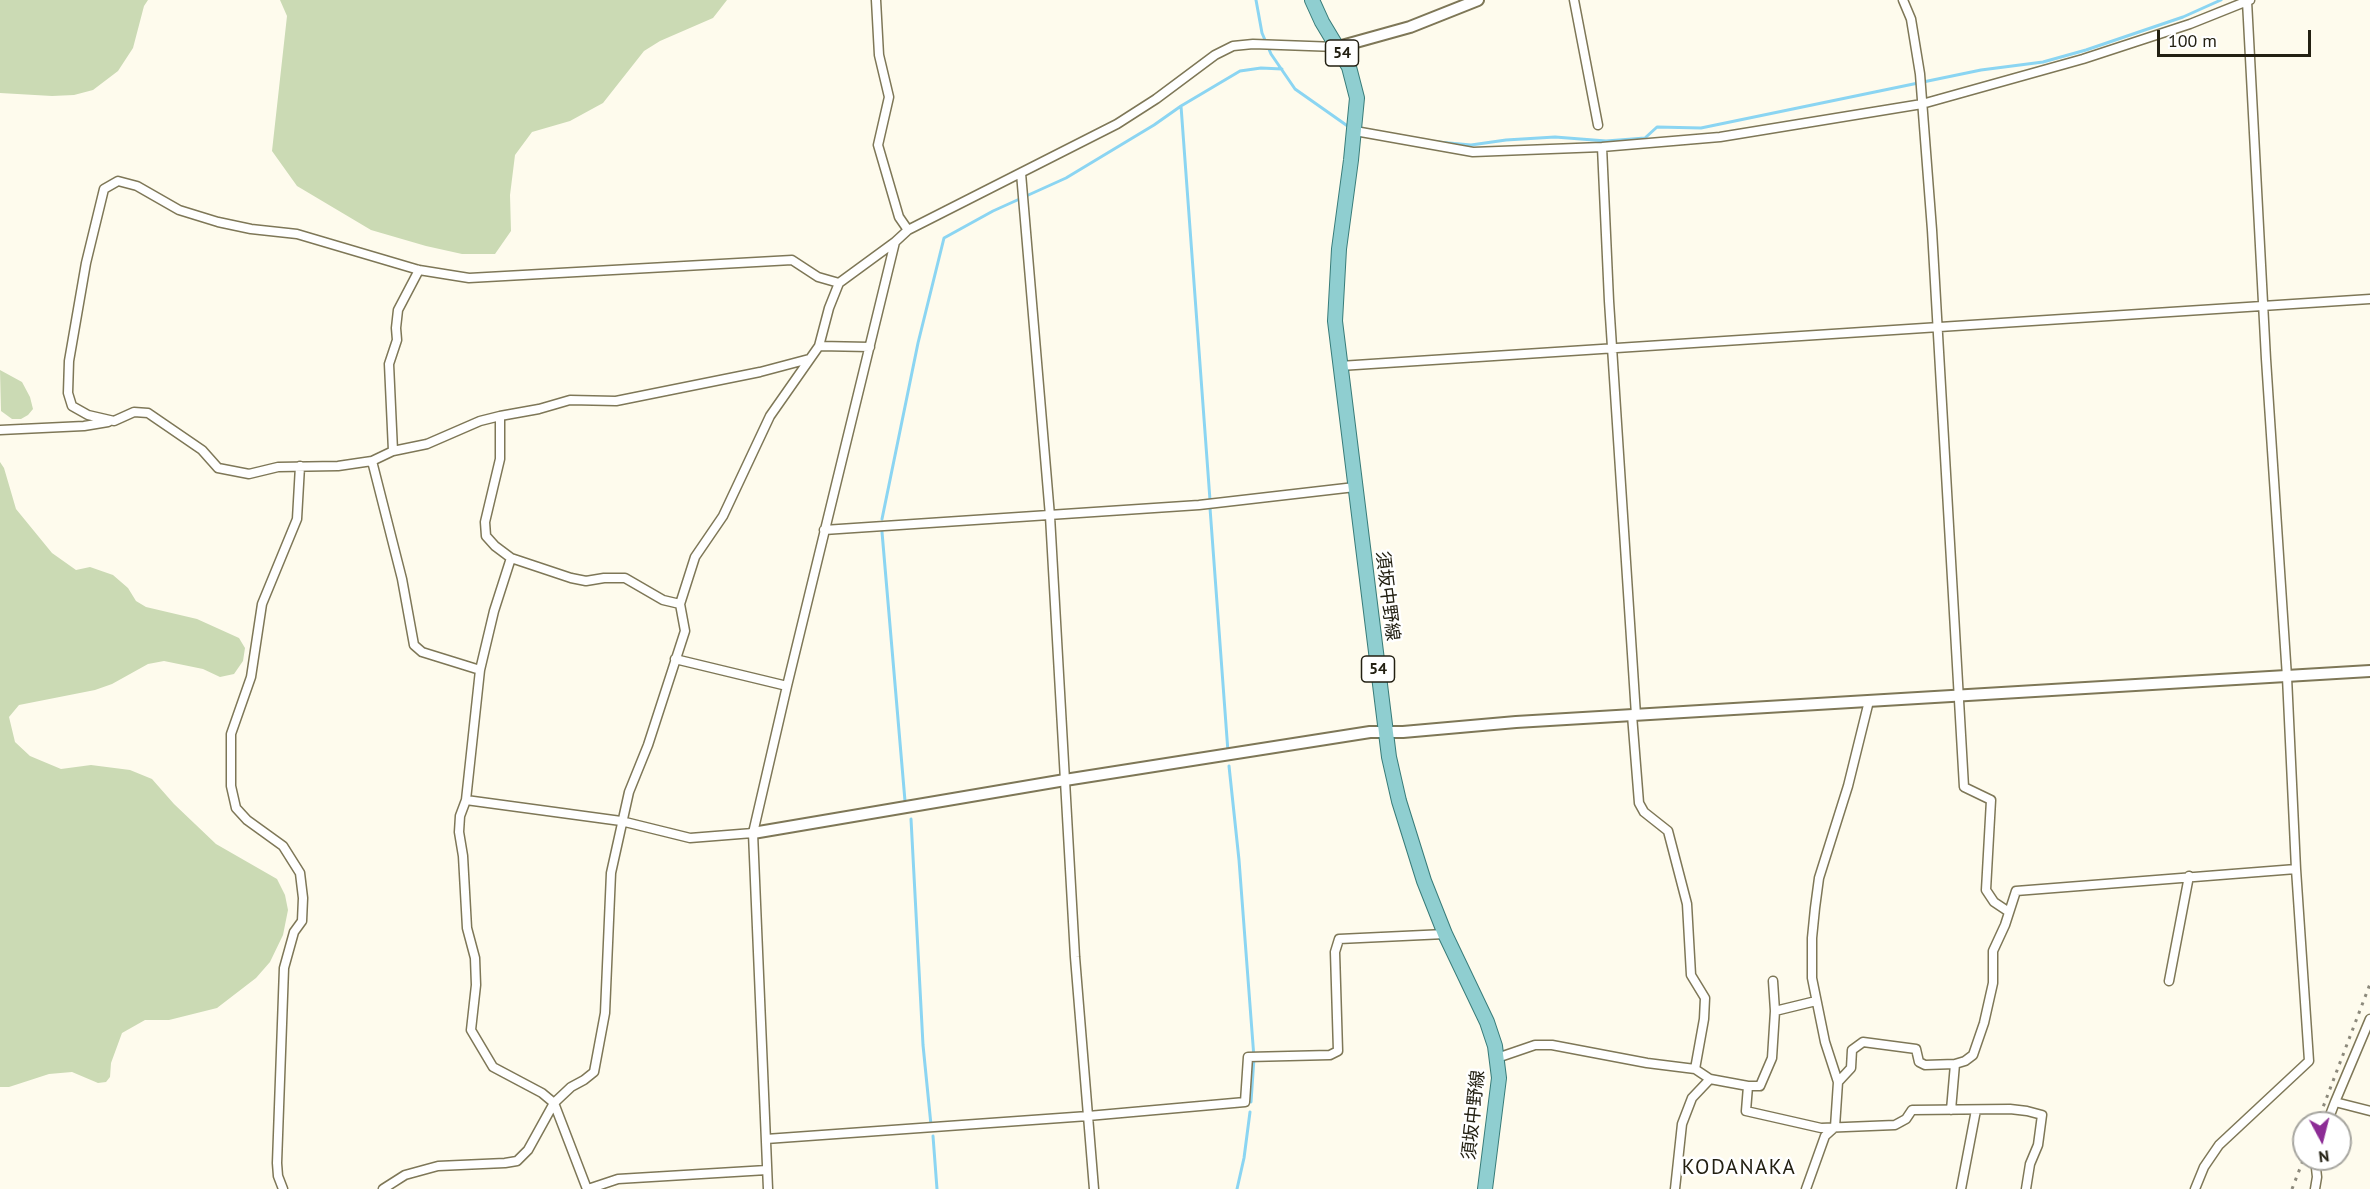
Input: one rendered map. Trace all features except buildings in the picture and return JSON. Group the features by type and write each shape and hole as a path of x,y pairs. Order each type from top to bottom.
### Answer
{"main road":[{"name":"須坂中野線","path":"1312,0 1353,76 1357,111 1338,249 1335,321 1386,732 1392,773 1424,881 1445,934 1487,1022 1497,1058 1498,1086 1485,1189"}],"street":[{"path":"876,0 879,56 889,97 878,145 899,216 908,230"},
{"path":"382,1189 405,1175 438,1166 517,1161 528,1150 555,1103 571,1087 594,1072 605,1013 611,873 621,820 685,631 680,604 696,557 723,516 770,416 819,346 829,308 839,283 896,242 908,230 1117,124 1156,99 1215,55 1233,46 1253,44 1338,47 1410,27 1478,0"},
{"path":"1574,0 1598,124"},
{"path":"1903,0 1911,19 1920,74 1964,787 1991,800 1986,890 1994,902 2009,912"},
{"path":"1355,131 1473,152 1602,147 1720,137 1922,102 2083,59 2190,24 2248,1 2296,869 2309,1061 2219,1145 2204,1167 2195,1189"},
{"path":"1602,147 1639,803 1644,812 1668,831 1687,904 1691,975 1705,998 1704,1019 1695,1069"},
{"path":"1021,173 1050,516 1075,957 1094,1189"},
{"path":"114,421 88,415 72,406 68,393 69,361 86,263 104,189 118,181 137,186 179,210 218,222 251,229 297,234 418,270 469,278 792,260 818,277 839,283"},
{"path":"768,1189 753,833 824,530 896,242"},
{"path":"393,451 389,364 397,340 396,316 418,270"},
{"path":"1340,366 2370,299"},
{"path":"819,346 870,347"},
{"path":"0,430 84,426 114,421 134,412 148,413 202,450 218,468 249,474 278,467 338,466 372,461 393,451 427,444 480,421 500,416 539,409 570,400 616,401 760,372 809,359"},
{"path":"500,416 500,459 486,509 486,536 495,546 511,558 571,578 586,581 625,578 663,600 680,604"},
{"path":"372,461 402,579 414,645 422,652 480,670"},
{"path":"283,1189 278,1176 277,1162 284,968 294,932 302,921 303,898 300,873 283,846 247,820 236,808 231,786 231,734 251,677 262,604 297,519 300,466"},
{"path":"824,530 1199,505 1355,487"},
{"path":"511,558 494,611 480,670 466,800 460,816 459,832 463,856 467,928 475,958 476,986 471,1030 493,1067 542,1093 555,1103 588,1189 618,1179 767,1170"},
{"path":"675,659 787,686"},
{"path":"466,800 621,820 690,838 753,833 1065,780 1370,732 2370,671"},
{"path":"1806,1189 1825,1136 1835,1127 1838,1082 1825,1042 1812,978 1812,938 1819,878 1848,786 1869,701"},
{"path":"1838,1082 1851,1068 1852,1050 1863,1042 1916,1049 1919,1062 1924,1065 1955,1064 1965,1061 1972,1055 1984,1023 1993,983 1993,951 2016,891 2296,869"},
{"path":"2169,981 2189,876"},
{"path":"766,1139 1088,1116 1245,1102 1248,1057 1330,1055 1338,1051 1335,952 1339,939 1445,934"},
{"path":"1497,1058 1535,1045 1552,1046 1695,1069 1710,1079 1760,1086 1772,1058 1775,1011 1773,981"},
{"path":"1775,1011 1816,1001"},
{"path":"2332,1111 2370,1019"},
{"path":"1951,1110 1955,1064"},
{"path":"1675,1189 1682,1124 1692,1098 1710,1079"},
{"path":"1748,1086 1746,1111 1821,1128 1895,1125 1906,1119 1912,1110 2010,1109 2042,1115 2038,1145 2030,1164 2026,1189"},
{"path":"2335,1102 2370,1111"},
{"path":"1961,1189 1976,1110"},
{"path":"2315,1189 2316,1171"}],"green space":[{"path":"0,0 148,0 144,6 133,48 118,71 93,90 74,95 52,96 0,93"},
{"path":"280,0 727,0 713,18 660,41 644,51 603,103 570,121 532,132 515,155 510,195 511,231 495,254 462,254 371,230 297,186 272,151 287,16"},
{"path":"0,370 22,382 30,397 33,409 21,419 12,419 1,411"},
{"path":"0,462 4,468 16,509 52,553 76,570 90,567 113,575 128,588 136,601 146,607 197,619 239,638 245,648 243,661 234,674 220,677 203,669 164,661 148,664 112,684 95,690 19,705 9,717 15,742 30,756 61,769 91,765 130,770 152,779 174,804 216,844 277,879 285,895 288,910 283,935 270,962 256,978 217,1008 169,1020 145,1020 122,1033 111,1063 110,1077 106,1082 98,1083 72,1072 49,1074 9,1087 0,1087"}],"waterway":[{"path":"1256,0 1262,33 1271,54 1295,89 1349,127"},
{"path":"1438,142 1471,145 1555,137 1606,141 1645,138 1657,127 1701,128 1981,70 2043,62 2183,17 2221,0"},
{"path":"882,519 918,343 944,238 993,211 1066,178 1240,71 1261,68 1282,69"},
{"path":"1181,106 1210,500"},
{"path":"1210,508 1228,752"},
{"path":"882,532 905,801"},
{"path":"1229,766 1239,860 1254,1058 1251,1102"},
{"path":"911,819 923,1045 931,1125"},
{"path":"1237,1189 1250,1112"},
{"path":"933,1136 937,1189"}],"railway":[{"path":"2322,1111 2370,984"},
{"path":"2292,1189 2299,1171"}],"district":[{"name":"KODANAKA","path":"1739,1168"}]}
